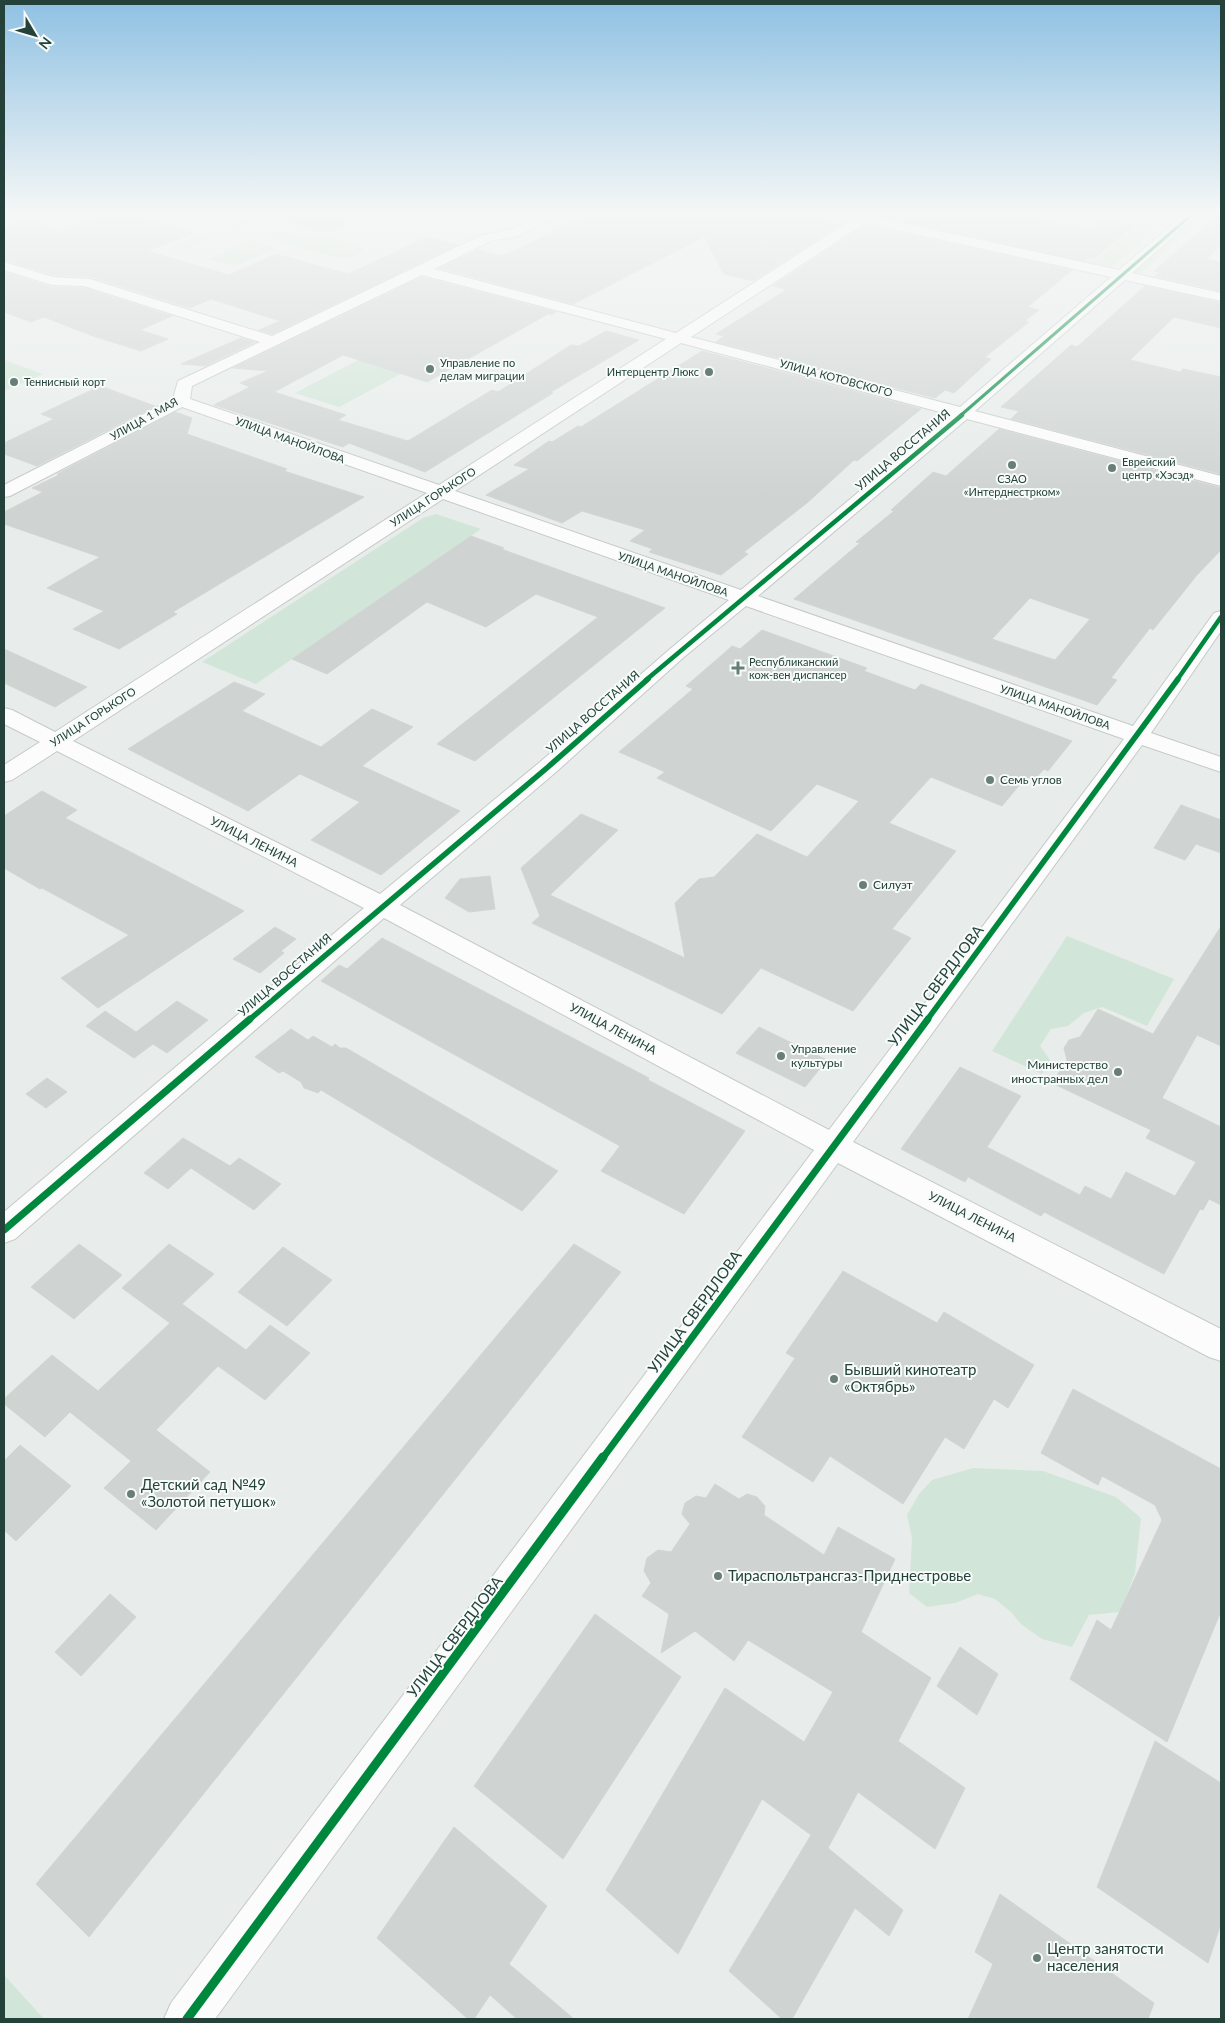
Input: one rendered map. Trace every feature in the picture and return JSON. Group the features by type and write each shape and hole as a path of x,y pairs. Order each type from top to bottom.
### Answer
{"street":[{"path":"157,304 274,341"},
{"name":"УЛИЦА 1 МАЯ","path":"4,492 181,402 184,384 350,304"},
{"name":"УЛИЦА КОТОВСКОГО","path":"555,304 1221,481"},
{"name":"УЛИЦА ГОРЬКОГО","path":"4,774 732,304"},
{"name":"УЛИЦА ВОССТАНИЯ","path":"4,1230 382,906 548,767 677,653 964,412 1088,304"},
{"name":"УЛИЦА МАНОЙЛОВА","path":"181,402 1221,765"},
{"name":"УЛИЦА СВЕРДЛОВА","path":"187,2019 1138,735 1221,617"},
{"name":"УЛИЦА ЛЕНИНА","path":"4,715 54,742 382,906 833,1146 1221,1346"}],"green space":[{"path":"404,336 447,349 339,407 295,393"},
{"name":"Теннисный корт","path":"4,360 43,374 4,391"},
{"path":"436,514 481,529 256,684 202,662 423,518"},
{"path":"1067,936 1174,979 1147,1026 1102,1007 1084,1013 1068,1026 1051,1029 1040,1046 1050,1060 1042,1074 992,1051"},
{"path":"973,1468 1043,1471 1116,1497 1141,1518 1135,1573 1120,1612 1089,1615 1072,1647 1042,1639 1022,1625 1011,1612 995,1599 978,1594 955,1603 927,1607 909,1593 912,1538 907,1515 919,1494 932,1480"},
{"path":"4,1975 44,2019 4,2019"}],"building":[{"path":"4,304 136,304 172,316 140,330 168,339 141,351 93,336 44,317 31,322 4,312"},
{"path":"179,304 198,304 190,308"},
{"path":"228,304 334,304 272,334 259,330 280,321"},
{"path":"365,304 527,304 556,312 551,315 550,313 427,382 343,355 274,392 346,415 338,420 408,441 492,390 498,392 571,345 579,346 606,331 639,340 551,392 553,393 425,472 349,443 343,447 214,405 250,387 240,383 268,371 233,368"},
{"path":"763,304 1031,304 1028,307 1039,310 1025,321 1029,322 985,357 991,359 954,393 945,390 935,398 716,342 724,336 716,334"},
{"path":"1124,304 1221,304 1221,328 1174,317 1130,360 1180,372 1183,369 1221,377 1221,474 1011,419 1019,411 1001,407 1071,345 1077,347"},
{"path":"241,338 255,342 205,366 181,364"},
{"path":"702,351 921,409 857,461 854,460 807,503 744,552 748,554 721,575 649,552 653,549 630,541 645,530 582,511 562,523 486,495 529,469 514,465 549,441 552,442 578,426 581,427"},
{"path":"100,386 155,406 37,466 4,454 4,443 54,419 41,414"},
{"path":"175,412 192,418 187,434 287,469 284,471 364,497 173,612 177,614 119,649 73,629 104,611 47,588 100,557 4,524 4,512 43,492 32,488"},
{"path":"999,429 1221,488 1221,550 1197,575 1153,630 1150,628 1111,678 1117,680 1097,705 794,599 860,543 856,542 894,511 891,510 933,472 946,476","holes":["1030,598 1090,619 1055,660 992,639"]},
{"path":"471,536 504,548 501,549 665,608 475,761 437,744 598,617 536,594 486,627 427,602 327,674 292,659"},
{"path":"762,630 867,668 864,671 915,690 921,684 1072,741 1048,771 1044,769 1034,780 1026,777 1002,806 931,777 889,823 956,851 892,929 911,938 853,1011 761,968 722,1014 532,923 540,916 521,868 581,814 618,830 550,895 685,958 675,903 699,879 714,877 757,834 807,857 859,801 817,784 771,831 657,778 665,772 619,752 693,689 686,686 732,646 740,649"},
{"path":"4,649 87,687 55,707 4,683"},
{"path":"234,682 265,694 242,711 321,747 372,709 413,727 362,766 460,811 381,875 311,840 360,802 300,774 248,811 128,749"},
{"path":"42,791 77,810 65,818 244,911 98,1008 61,978 129,935 42,888 40,889 4,868 4,816"},
{"path":"1181,805 1221,820 1221,853 1196,844 1185,860 1154,848"},
{"path":"490,876 495,909 469,912 445,898 460,879"},
{"path":"1221,926 1221,1046 1197,1035 1162,1098 1221,1127 1221,1205 1209,1199 1203,1210 1200,1209 1164,1274 1044,1212 1041,1216 968,1177 965,1182 901,1149 960,1067 1021,1096 987,1147 1080,1195 1085,1186 1111,1199 1126,1172 1175,1196 1196,1162 1146,1138 1151,1130 1052,1083 1067,1060 1064,1048 1069,1040 1080,1037 1098,1009 1153,1034"},
{"path":"275,927 296,939 281,951 284,953 260,973 233,959"},
{"path":"382,938 649,1078 648,1080 745,1131 684,1214 601,1171 620,1146 321,981 339,965 347,969"},
{"path":"177,1001 208,1020 167,1053 153,1044 134,1058 86,1026 105,1011 136,1032"},
{"name":"Управление культуры","path":"759,1027 827,1060 805,1087 736,1053"},
{"path":"291,1029 308,1040 313,1036 332,1047 335,1044 340,1048 346,1048 558,1171 522,1211 321,1090 318,1093 304,1088 301,1082 283,1071 279,1073 255,1057"},
{"path":"47,1078 67,1092 46,1108 26,1094"},
{"path":"183,1138 230,1166 239,1158 281,1184 254,1210 191,1168 168,1189 144,1173"},
{"path":"79,1244 122,1275 74,1319 31,1287"},
{"path":"169,1244 214,1274 182,1304 246,1350 270,1325 310,1353 265,1400 218,1366 156,1430 210,1472 156,1530 104,1488 131,1461 70,1412 45,1437 4,1404 4,1399 52,1355 98,1391 170,1323 122,1288"},
{"path":"574,1244 621,1272 89,1937 36,1884"},
{"path":"283,1247 332,1280 287,1326 238,1292"},
{"path":"843,1271 937,1323 944,1312 1034,1365 1008,1408 994,1399 964,1449 945,1437 903,1504 830,1456 813,1482 742,1437 795,1358 786,1353"},
{"path":"1073,1389 1221,1469 1221,1611 1167,1742 1070,1679 1097,1620 1111,1630 1162,1520 1155,1505 1102,1476 1098,1485 1041,1453"},
{"path":"20,1445 71,1486 16,1541 4,1530 4,1461"},
{"path":"715,1484 739,1499 747,1494 757,1497 765,1506 764,1515 824,1555 838,1527 895,1559 861,1632 931,1678 898,1741 965,1788 935,1849 858,1792 828,1848 903,1910 889,1936 855,1908 792,2019 782,2019 729,1971 811,1835 762,1799 678,1954 606,1890 725,1688 804,1742 833,1692 748,1640 734,1661 695,1631 661,1653 669,1614 642,1596 651,1583 644,1571 647,1558 658,1550 671,1552 690,1524 682,1514 685,1503 696,1496 706,1498"},
{"path":"110,1594 136,1617 81,1676 55,1652"},
{"path":"595,1614 681,1677 563,1859 474,1786"},
{"path":"960,1647 998,1674 977,1715 937,1686"},
{"path":"1155,1741 1221,1783 1221,1923 1208,1963 1097,1887"},
{"path":"454,1827 547,1906 509,1964 574,2019 517,2019 490,1995 474,2019 468,2019 377,1938"},
{"name":"Центр занятости населения","path":"1000,1894 1154,2003 1148,2019 968,2019 993,1964 975,1952"}],"cycle path":[{"path":"4,1230 382,906 548,767 677,653 906,463 1088,304"},
{"path":"187,2019 1138,735 1221,617"}],"place":[{"name":"Управление по делам миграции","path":"430,369"},
{"name":"Интерцентр Люкс","path":"709,372"},
{"name":"Теннисный корт","path":"14,382"},
{"name":"СЗАО «Интерднестрком»","path":"1012,465"},
{"name":"Еврейский центр «Хэсэд»","path":"1112,468"},
{"name":"Республиканский кож-вен диспансер","path":"738,668"},
{"name":"Семь углов","path":"990,780"},
{"name":"Силуэт","path":"863,885"},
{"name":"Управление культуры","path":"781,1056"},
{"name":"Министерство иностранных дел","path":"1118,1072"},
{"name":"Бывший кинотеатр «Октябрь»","path":"834,1379"},
{"name":"Детский сад №49 «Золотой петушок»","path":"131,1494"},
{"name":"Тираспольтрансгаз-Приднестровье","path":"718,1576"},
{"name":"Центр занятости населения","path":"1037,1958"}]}
